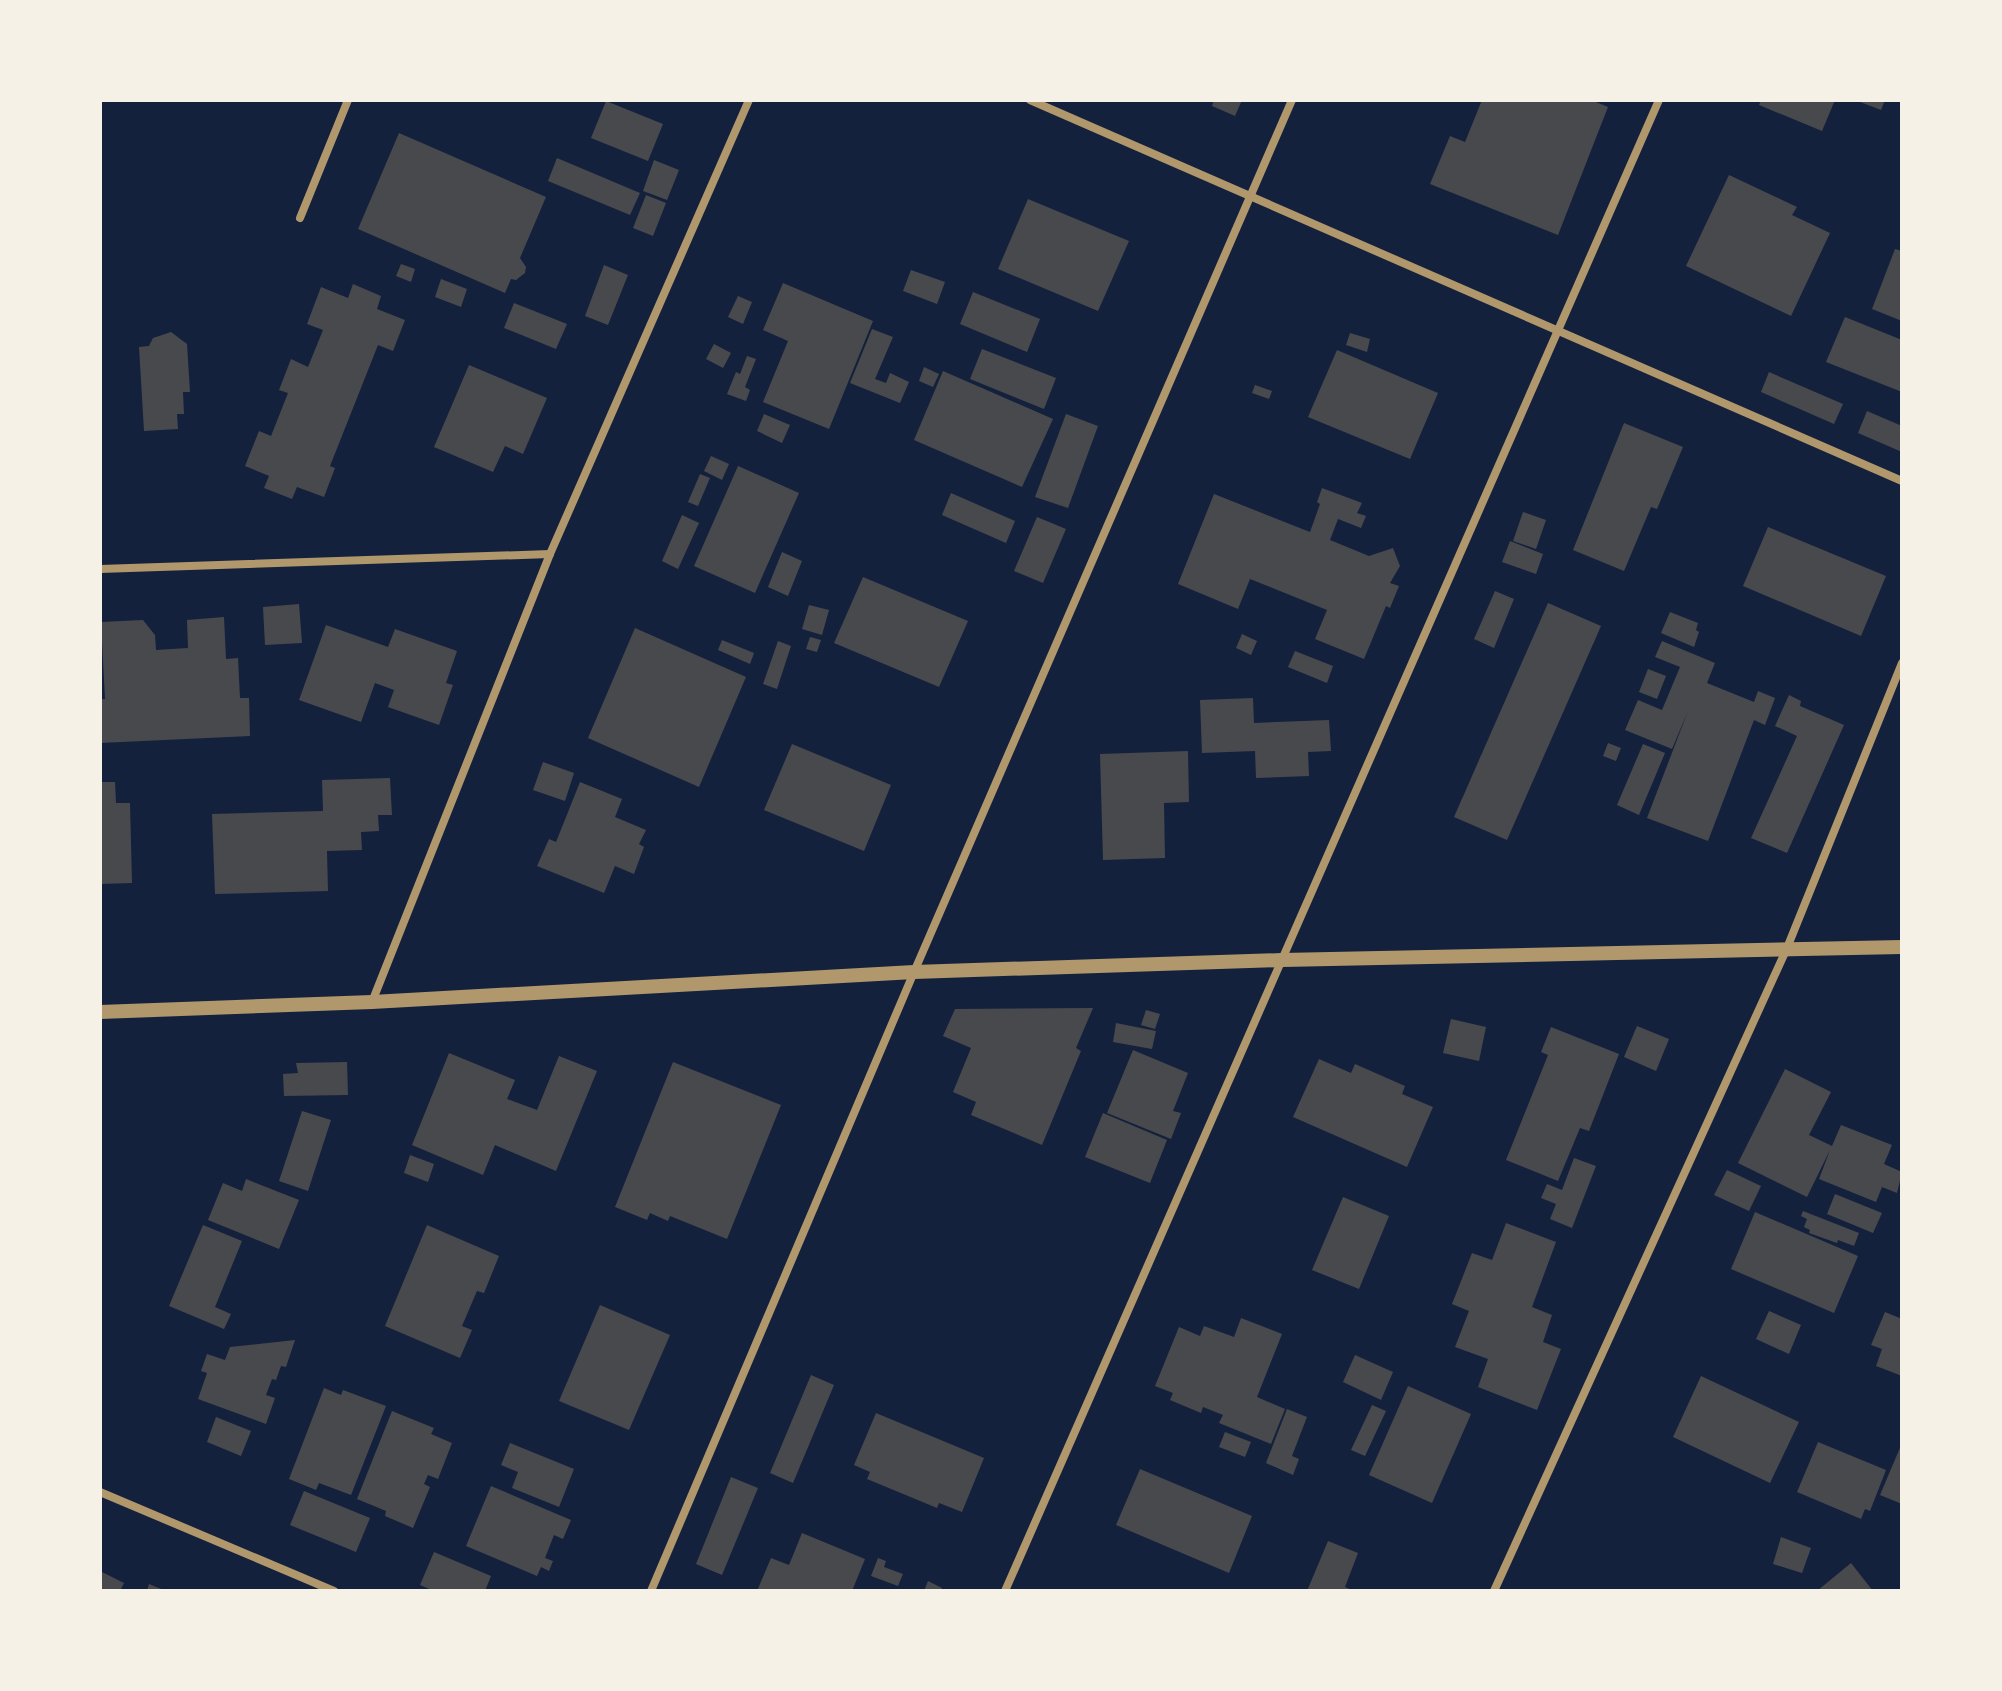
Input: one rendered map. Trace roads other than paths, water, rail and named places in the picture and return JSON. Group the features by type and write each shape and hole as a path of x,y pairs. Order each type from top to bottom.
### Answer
{"street":[{"path":"300,218 348,100"},
{"path":"372,1002 550,554 749,100"},
{"path":"1030,100 1902,481"},
{"path":"651,1591 914,972 1292,100"},
{"path":"1005,1591 1659,100"},
{"path":"100,569 550,554"},
{"path":"1494,1591 1787,948 1902,663"},
{"path":"100,1012 372,1002 914,972 1282,960 1902,947"},
{"path":"100,1492 334,1591"}]}
